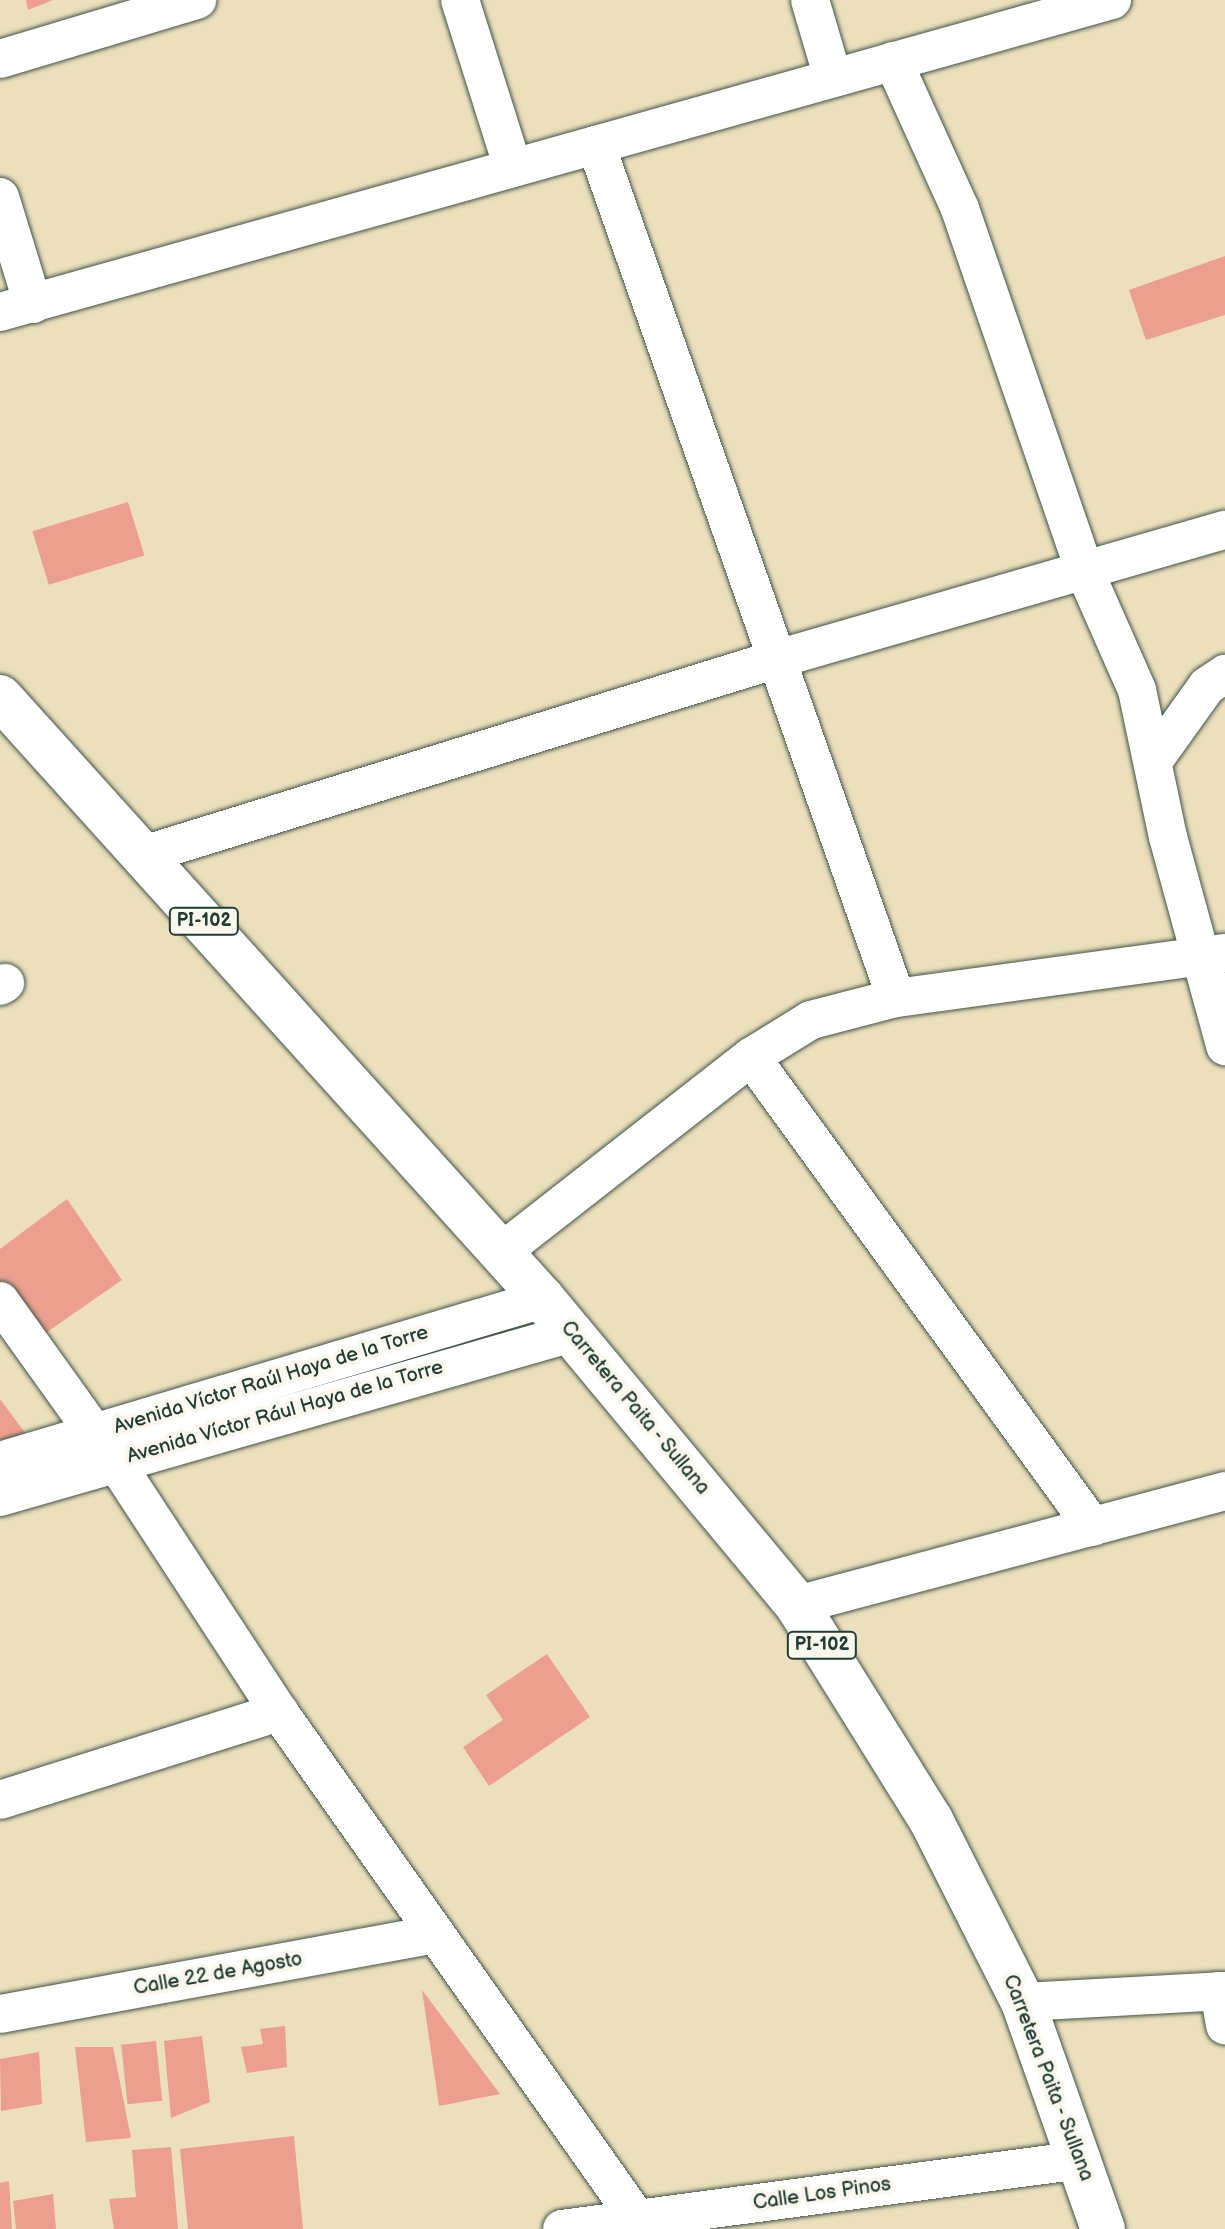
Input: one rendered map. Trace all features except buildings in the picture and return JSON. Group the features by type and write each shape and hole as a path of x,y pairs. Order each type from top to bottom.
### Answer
{"main road":[{"name":"Carretera Paita - Sullana","path":"0,697 543,1299 797,1605 931,1820 1023,2002 1103,2229"}],"street":[{"path":"0,59 197,0"},
{"path":"460,0 513,168"},
{"path":"810,0 833,78"},
{"path":"0,197 17,308 1112,0"},
{"path":"893,61 960,209 1085,572 1137,690 1154,760 1212,956 1225,1046"},
{"path":"596,145 896,998"},
{"path":"143,855 777,659 1225,530"},
{"path":"1154,760 1207,686 1225,674"},
{"path":"500,1253 751,1057 811,1020 896,998 1212,956"},
{"path":"751,1057 1093,1527"},
{"name":"Avenida Víctor Raúl Haya de la Torre","path":"0,1461 105,1446 543,1299"},
{"path":"0,1301 105,1446 279,1712 637,2219"},
{"name":"Avenida Víctor Rául Haya de la Torre","path":"0,1497 105,1446 572,1333"},
{"path":"797,1605 1225,1491"},
{"path":"0,1800 279,1712"},
{"name":"Calle 22 de Agosto","path":"0,2014 436,1934"},
{"path":"1023,2002 1223,2002"},
{"name":"Calle Los Pinos","path":"562,2229 1081,2160"}]}
